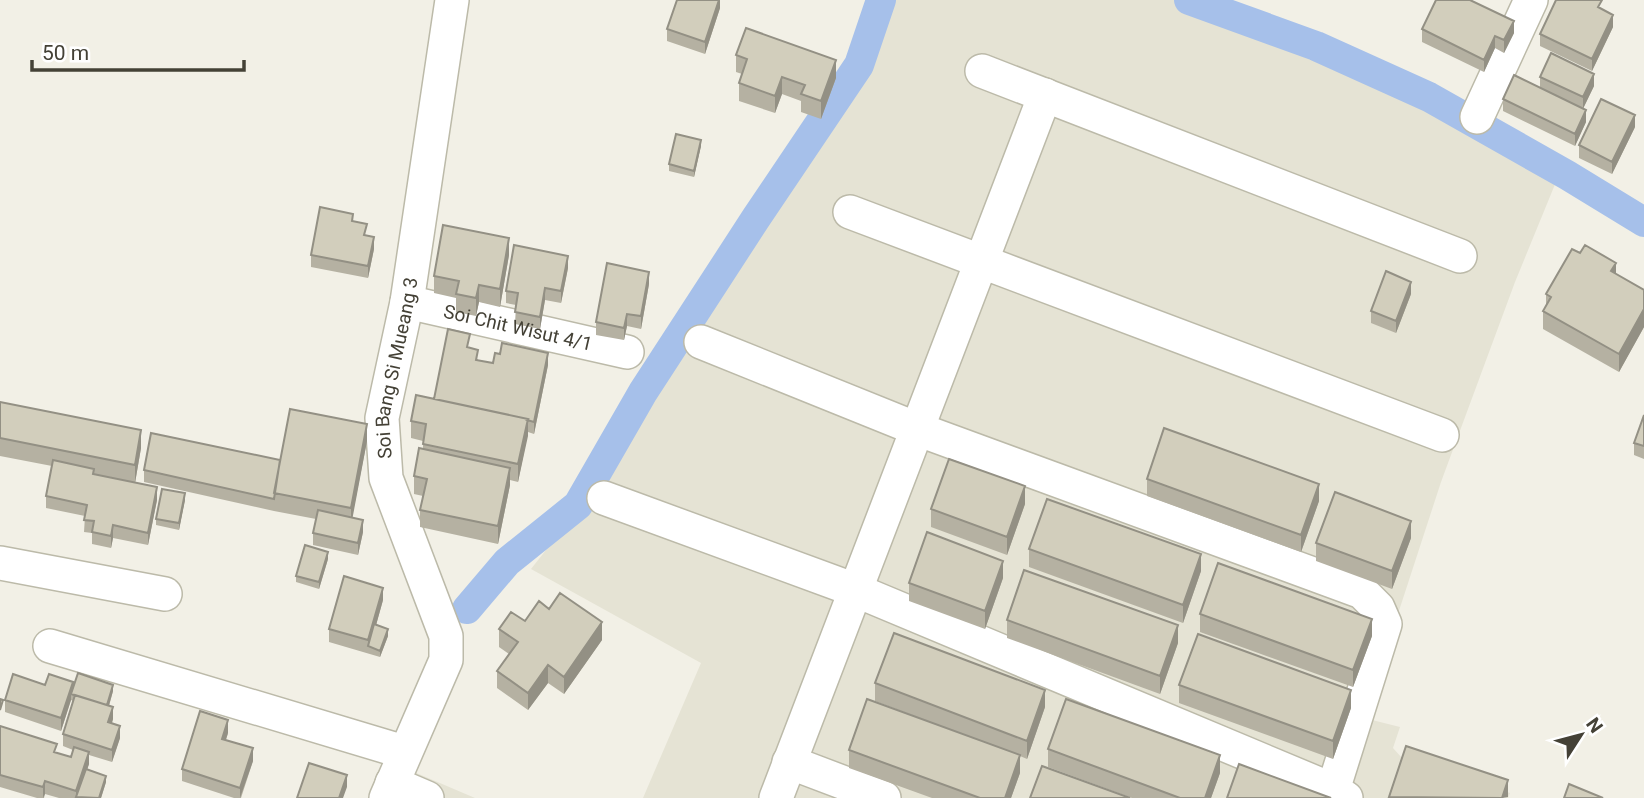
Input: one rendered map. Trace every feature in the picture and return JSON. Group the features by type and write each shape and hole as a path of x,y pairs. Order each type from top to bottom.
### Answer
{"street":[{"name":"Soi Bang Si Mueang 3","path":"389,791 446,660 446,636 386,478 382,418 407,302 452,0"},
{"path":"1477,117 1531,0"},
{"path":"982,71 1460,256"},
{"path":"776,798 1045,95"},
{"path":"850,212 1442,435"},
{"name":"Soi Chit Wisut 4/1","path":"407,302 627,352"},
{"path":"604,498 855,590 1340,794 1385,624 1378,608 1362,592 917,429 701,342"},
{"path":"0,564 165,594"},
{"path":"50,646 404,752"},
{"path":"789,762 884,798"},
{"path":"389,791 427,798"}],"shaded area":[{"path":"884,0 1192,0 1338,61 1472,126 1558,177 1515,282 1441,482 1364,718 1400,727 1393,748 1402,758 1510,793 1508,798 643,798 701,663 531,569 580,507 864,66"},
{"path":"414,772 475,798 403,798"}],"building":[{"path":"677,0 719,0 705,42 667,29"},
{"path":"1436,0 1470,0 1514,21 1504,40 1495,36 1484,60 1422,29"},
{"path":"1556,0 1602,0 1598,7 1613,15 1592,59 1540,34"},
{"path":"746,28 836,60 821,101 801,94 805,85 782,77 775,96 739,83 747,59 736,55"},
{"path":"1551,53 1594,74 1583,97 1540,77"},
{"path":"1514,75 1586,110 1575,134 1503,99"},
{"path":"1601,99 1635,115 1612,162 1579,145"},
{"path":"676,134 701,140 694,171 669,164"},
{"path":"320,207 353,214 352,221 367,224 364,235 374,237 368,266 311,255"},
{"path":"443,225 509,238 500,289 479,285 476,298 456,294 459,281 434,276"},
{"path":"514,245 568,256 561,291 545,288 540,317 515,312 518,293 506,291"},
{"path":"1585,245 1616,263 1611,271 1644,290 1644,309 1619,354 1543,311 1551,297 1546,294 1572,249 1580,253"},
{"path":"607,263 649,272 641,316 627,314 624,328 596,322"},
{"path":"1386,271 1411,282 1396,321 1371,311"},
{"path":"448,329 470,334 467,347 478,350 476,360 493,363 495,353 500,354 502,343 548,353 534,422 434,399"},
{"path":"416,395 528,419 518,464 423,444 426,424 411,421"},
{"path":"0,402 141,430 135,465 0,438"},
{"path":"290,409 367,424 351,508 274,493"},
{"path":"1644,415 1644,446 1634,443"},
{"path":"1164,428 1319,484 1301,535 1147,479"},
{"path":"151,433 280,460 274,499 144,470"},
{"path":"419,448 510,468 498,526 420,510 427,479 414,476"},
{"path":"949,459 1025,486 1007,537 931,509"},
{"path":"53,460 94,469 93,474 157,487 148,533 113,525 111,536 92,532 94,521 84,520 87,505 46,496"},
{"path":"162,489 185,493 179,523 156,519"},
{"path":"1335,492 1411,521 1392,571 1316,543"},
{"path":"1047,499 1201,554 1183,605 1029,549"},
{"path":"318,510 363,520 358,543 313,533"},
{"path":"927,532 1003,561 985,611 909,583"},
{"path":"305,545 328,552 319,582 296,576"},
{"path":"1218,563 1372,619 1353,670 1200,614"},
{"path":"1024,570 1178,625 1160,676 1007,620"},
{"path":"344,576 383,588 368,640 329,629"},
{"path":"560,593 602,622 564,677 548,665 528,693 497,671 518,642 499,629 511,612 525,621 539,601 549,609"},
{"path":"374,624 388,629 380,651 368,646"},
{"path":"894,633 1045,690 1027,741 875,683"},
{"path":"1198,634 1351,690 1333,741 1179,685"},
{"path":"78,673 113,685 107,705 71,694"},
{"path":"13,674 45,685 49,674 73,682 61,718 5,700"},
{"path":"75,695 113,707 108,722 120,726 112,750 63,734"},
{"path":"867,699 1020,755 1005,798 980,798 849,750"},
{"path":"1066,699 1220,755 1205,798 1180,798 1048,749"},
{"path":"200,711 228,720 222,739 253,748 240,788 182,769"},
{"path":"0,726 57,744 54,752 71,757 74,747 89,752 76,791 45,781 43,787 0,775"},
{"path":"1406,746 1508,780 1502,798 1389,797"},
{"path":"309,763 347,775 339,798 297,798"},
{"path":"1239,764 1331,798 1227,798"},
{"path":"1042,766 1130,798 1030,798"},
{"path":"86,769 106,776 99,798 76,797"},
{"path":"1569,784 1603,798 1564,798"}],"waterway":[{"path":"467,609 507,562 578,505 643,392 859,65 881,0"},
{"path":"1189,0 1316,46 1429,97 1644,222"}]}
